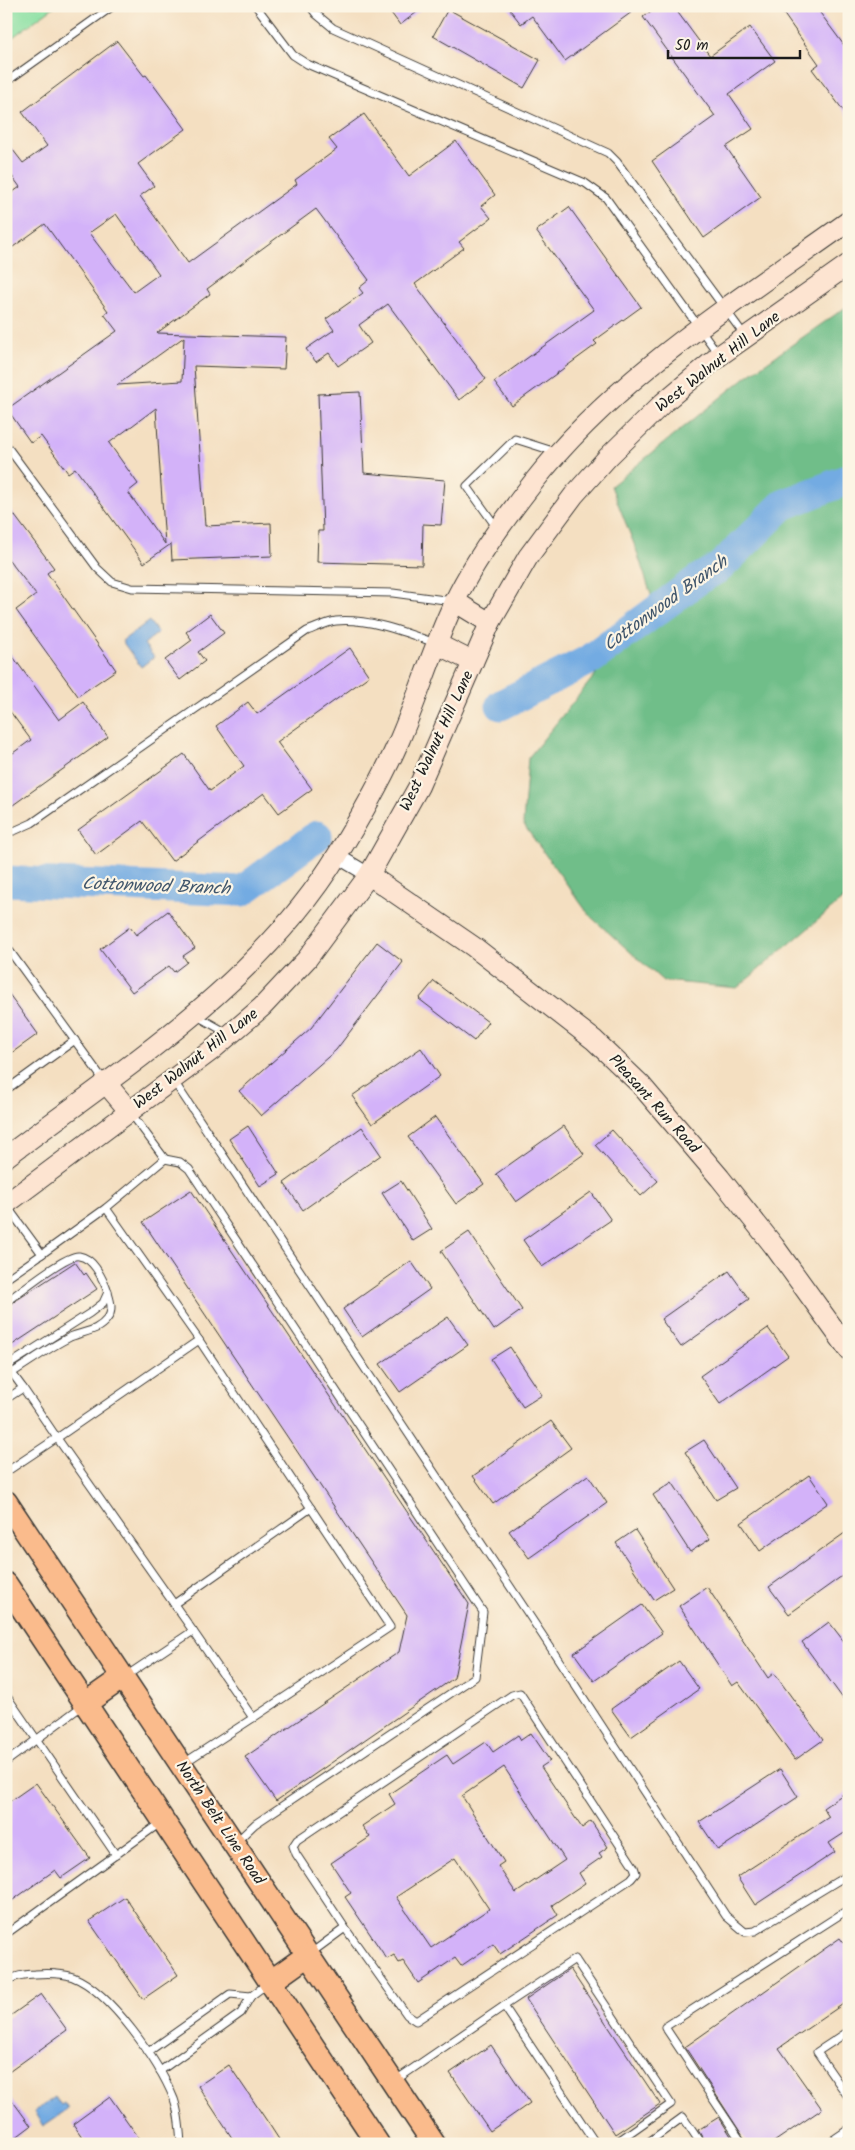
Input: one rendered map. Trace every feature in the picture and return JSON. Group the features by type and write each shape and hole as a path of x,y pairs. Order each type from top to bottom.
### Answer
{"main road":[{"path":"6,1157 194,1014 276,938 314,891 337,856 377,786 399,740 454,601 498,530 558,452 588,421 657,360 849,221"},
{"name":"West Walnut Hill Lane","path":"6,1205 230,1035 262,1007 307,959 369,876 419,786 490,623 528,557 574,495 608,457 663,403 719,356 849,264"},
{"path":"454,601 490,623"},
{"path":"437,644 473,662"},
{"name":"Pleasant Run Road","path":"369,876 474,947 524,985 594,1040 640,1084 720,1178 774,1246 849,1350"},
{"path":"105,1082 130,1112"},
{"name":"North Belt Line Road","path":"6,1502 434,2144"},
{"path":"6,1584 270,1982 369,2140"},
{"path":"86,1703 123,1678"},
{"path":"270,1982 308,1955"}],"street":[{"name":"Pleasant Run Road","path":"337,856 369,876"}],"lane":[{"path":"6,82 113,6"},
{"path":"256,6 292,55 307,64 585,183 606,198 719,356"},
{"path":"310,6 316,14 333,28 608,153 617,162 746,337"},
{"path":"498,530 467,486 515,439 558,452"},
{"path":"6,445 97,568 112,582 132,588 393,593 454,601"},
{"path":"6,831 14,831 32,823 307,631 335,621 362,622 393,629 437,644"},
{"path":"6,952 9,950 105,1082"},
{"path":"194,1014 230,1035"},
{"path":"6,1090 75,1040"},
{"path":"173,1079 543,1636 726,1916 745,1932 755,1931 849,1874"},
{"path":"130,1112 165,1159 180,1162 189,1169 483,1612 475,1677 255,1824 234,1844"},
{"path":"6,1279 106,1208 165,1159"},
{"path":"6,1205 42,1254"},
{"path":"106,1208 199,1340 390,1627 182,1765"},
{"path":"6,1302 72,1256 79,1256 93,1264 102,1277 111,1306 109,1317 104,1323 90,1332 71,1337 12,1373"},
{"path":"108,1292 103,1303 90,1313 7,1365 253,1718"},
{"path":"6,1472 199,1340"},
{"path":"6,1399 23,1388"},
{"path":"174,1604 311,1508"},
{"path":"123,1678 193,1631"},
{"path":"520,1693 634,1867 636,1873 631,1879 416,2021 407,2015 345,1928 296,1854 293,1846 296,1840 512,1695 520,1693"},
{"path":"6,1695 116,1855"},
{"path":"6,1762 86,1703"},
{"path":"6,1934 164,1821"},
{"path":"743,2144 665,2027 849,1909"},
{"path":"308,1955 345,1928"},
{"path":"394,2082 575,1959 670,2104 614,2144"},
{"path":"6,1981 24,1974 61,1974 87,1985 107,2001 148,2052 160,2071 179,2117 181,2144"},
{"path":"160,2071 241,2012 250,1996 270,1982"},
{"path":"148,2052 230,1994 250,1996"},
{"path":"504,2006 596,2144"},
{"path":"849,2031 817,2052 849,2098"},
{"path":"646,2144 683,2117 701,2144"},
{"path":"827,2144 849,2130"}],"green space":[{"path":"6,6 55,6 6,42"},
{"path":"849,305 849,894 737,988 663,981 590,916 523,824 528,758 600,669 656,610 636,549 611,486 747,376"}],"water":[{"path":"149,621 158,633 144,644 154,657 141,667 122,641"},
{"path":"55,2097 61,2105 64,2103 68,2109 43,2126 34,2112"}],"building":[{"path":"386,6 425,6 400,25"},
{"path":"507,6 640,6 565,61 532,16 521,24"},
{"path":"658,6 673,6 710,56 750,27 775,61 729,94 753,129 726,147 761,197 704,238 652,161 715,116 643,17"},
{"path":"778,6 815,6 849,52 849,118 812,69 819,64"},
{"path":"448,9 540,60 524,88 433,36"},
{"path":"117,41 144,76 146,75 186,129 138,164 154,186 140,196 188,263 297,184 295,180 337,149 329,139 364,114 409,176 456,141 495,195 481,206 491,218 459,242 464,248 415,284 486,379 459,400 388,304 359,325 371,343 338,366 329,353 316,362 306,349 334,330 326,319 363,293 359,288 369,280 316,209 207,289 210,294 157,333 286,337 284,369 194,366 205,526 271,523 272,556 172,560 171,544 144,563 75,468 68,473 41,436 31,443 7,409 117,331 104,314 108,311 45,224 6,252 6,197 20,187 6,168 6,141 23,163 47,146 22,112","holes":["116,214 159,274 134,292 89,233","184,337 182,381 117,385","156,408 165,544 128,492 138,484 109,443"]},
{"path":"569,207 641,307 594,341 597,344 512,406 494,382 594,310 536,231"},
{"path":"360,392 364,473 445,480 441,525 423,524 422,565 317,562 318,531 323,531 318,394"},
{"path":"6,504 54,568 47,573 116,670 78,696 16,610 36,595 6,556"},
{"path":"210,614 224,633 198,652 205,661 180,680 165,660 192,640 186,632"},
{"path":"6,647 59,720 83,702 108,737 6,810 6,758 31,740 6,706"},
{"path":"350,648 369,676 277,742 312,789 279,813 264,793 172,861 142,821 96,855 78,830 184,754 210,791 244,766 216,726 248,702 257,714"},
{"path":"168,911 195,948 183,956 187,962 174,972 169,966 132,992 100,949 130,927 136,935"},
{"path":"377,942 403,962 336,1050 261,1116 239,1091 311,1028"},
{"path":"434,981 488,1022 474,1041 419,999"},
{"path":"6,990 38,1034 6,1057"},
{"path":"421,1048 440,1076 372,1124 352,1096"},
{"path":"435,1117 484,1184 456,1204 408,1137"},
{"path":"248,1126 279,1174 260,1186 229,1139"},
{"path":"564,1126 584,1154 516,1202 496,1174"},
{"path":"362,1127 381,1155 303,1210 284,1183"},
{"path":"612,1130 658,1181 641,1196 595,1145"},
{"path":"401,1181 432,1229 413,1241 382,1193"},
{"path":"191,1190 469,1604 454,1678 276,1801 245,1757 399,1652 407,1615 143,1222"},
{"path":"591,1192 611,1220 542,1267 523,1240"},
{"path":"469,1232 522,1310 494,1330 441,1251"},
{"path":"411,1261 430,1289 362,1337 343,1309"},
{"path":"75,1262 84,1275 86,1273 97,1289 6,1349 6,1307"},
{"path":"729,1271 749,1299 681,1347 661,1319"},
{"path":"448,1317 468,1345 400,1392 380,1364"},
{"path":"768,1328 788,1356 720,1404 700,1376"},
{"path":"510,1347 542,1395 523,1407 491,1359"},
{"path":"551,1421 571,1448 493,1504 473,1476"},
{"path":"704,1440 736,1488 716,1500 685,1452"},
{"path":"588,1475 607,1503 529,1558 509,1531"},
{"path":"809,1475 828,1503 760,1551 741,1523"},
{"path":"672,1482 710,1539 690,1552 653,1495"},
{"path":"635,1530 673,1588 654,1600 616,1543"},
{"path":"849,1530 849,1571 789,1614 769,1587"},
{"path":"707,1587 768,1678 774,1673 823,1740 795,1760 738,1682 732,1686 679,1606"},
{"path":"642,1605 662,1633 594,1681 574,1653"},
{"path":"829,1622 849,1648 849,1707 802,1642"},
{"path":"679,1661 699,1689 631,1737 611,1709"},
{"path":"531,1733 550,1761 541,1767 582,1828 591,1821 608,1847 599,1853 602,1857 579,1873 585,1883 552,1905 558,1915 500,1954 493,1944 461,1966 455,1958 418,1983 403,1961 399,1963 394,1955 387,1959 345,1897 351,1893 331,1863 370,1837 362,1826 395,1804 389,1794 447,1755 453,1764 486,1742 493,1752 518,1735 521,1740","holes":["504,1767 565,1860 516,1893 498,1866 504,1862 462,1796","455,1858 489,1909 431,1948 396,1897"]},
{"path":"780,1769 798,1797 718,1850 699,1822"},
{"path":"36,1783 90,1858 61,1878 55,1870 6,1905 6,1804"},
{"path":"849,1790 849,1830 829,1843 835,1852 755,1905 737,1877 829,1817 823,1808"},
{"path":"125,1897 178,1975 143,1999 89,1921"},
{"path":"840,1938 849,1950 849,2000 779,2048 822,2109 771,2144 748,2144 685,2047"},
{"path":"570,1969 660,2104 615,2134 526,1999"},
{"path":"41,1994 67,2030 6,2074 6,2019"},
{"path":"491,2045 530,2103 490,2131 450,2073"},
{"path":"229,2065 282,2144 236,2144 198,2086"},
{"path":"6,2092 31,2126 7,2144 6,2144"},
{"path":"110,2097 139,2138 131,2144 87,2144 73,2124"},
{"path":"719,2117 736,2144 706,2144 698,2130"}],"waterway":[{"name":"Cottonwood Branch","path":"501,705 591,659 699,579 720,567 783,505 849,479"},
{"name":"Cottonwood Branch","path":"6,881 242,891 317,836"}]}
